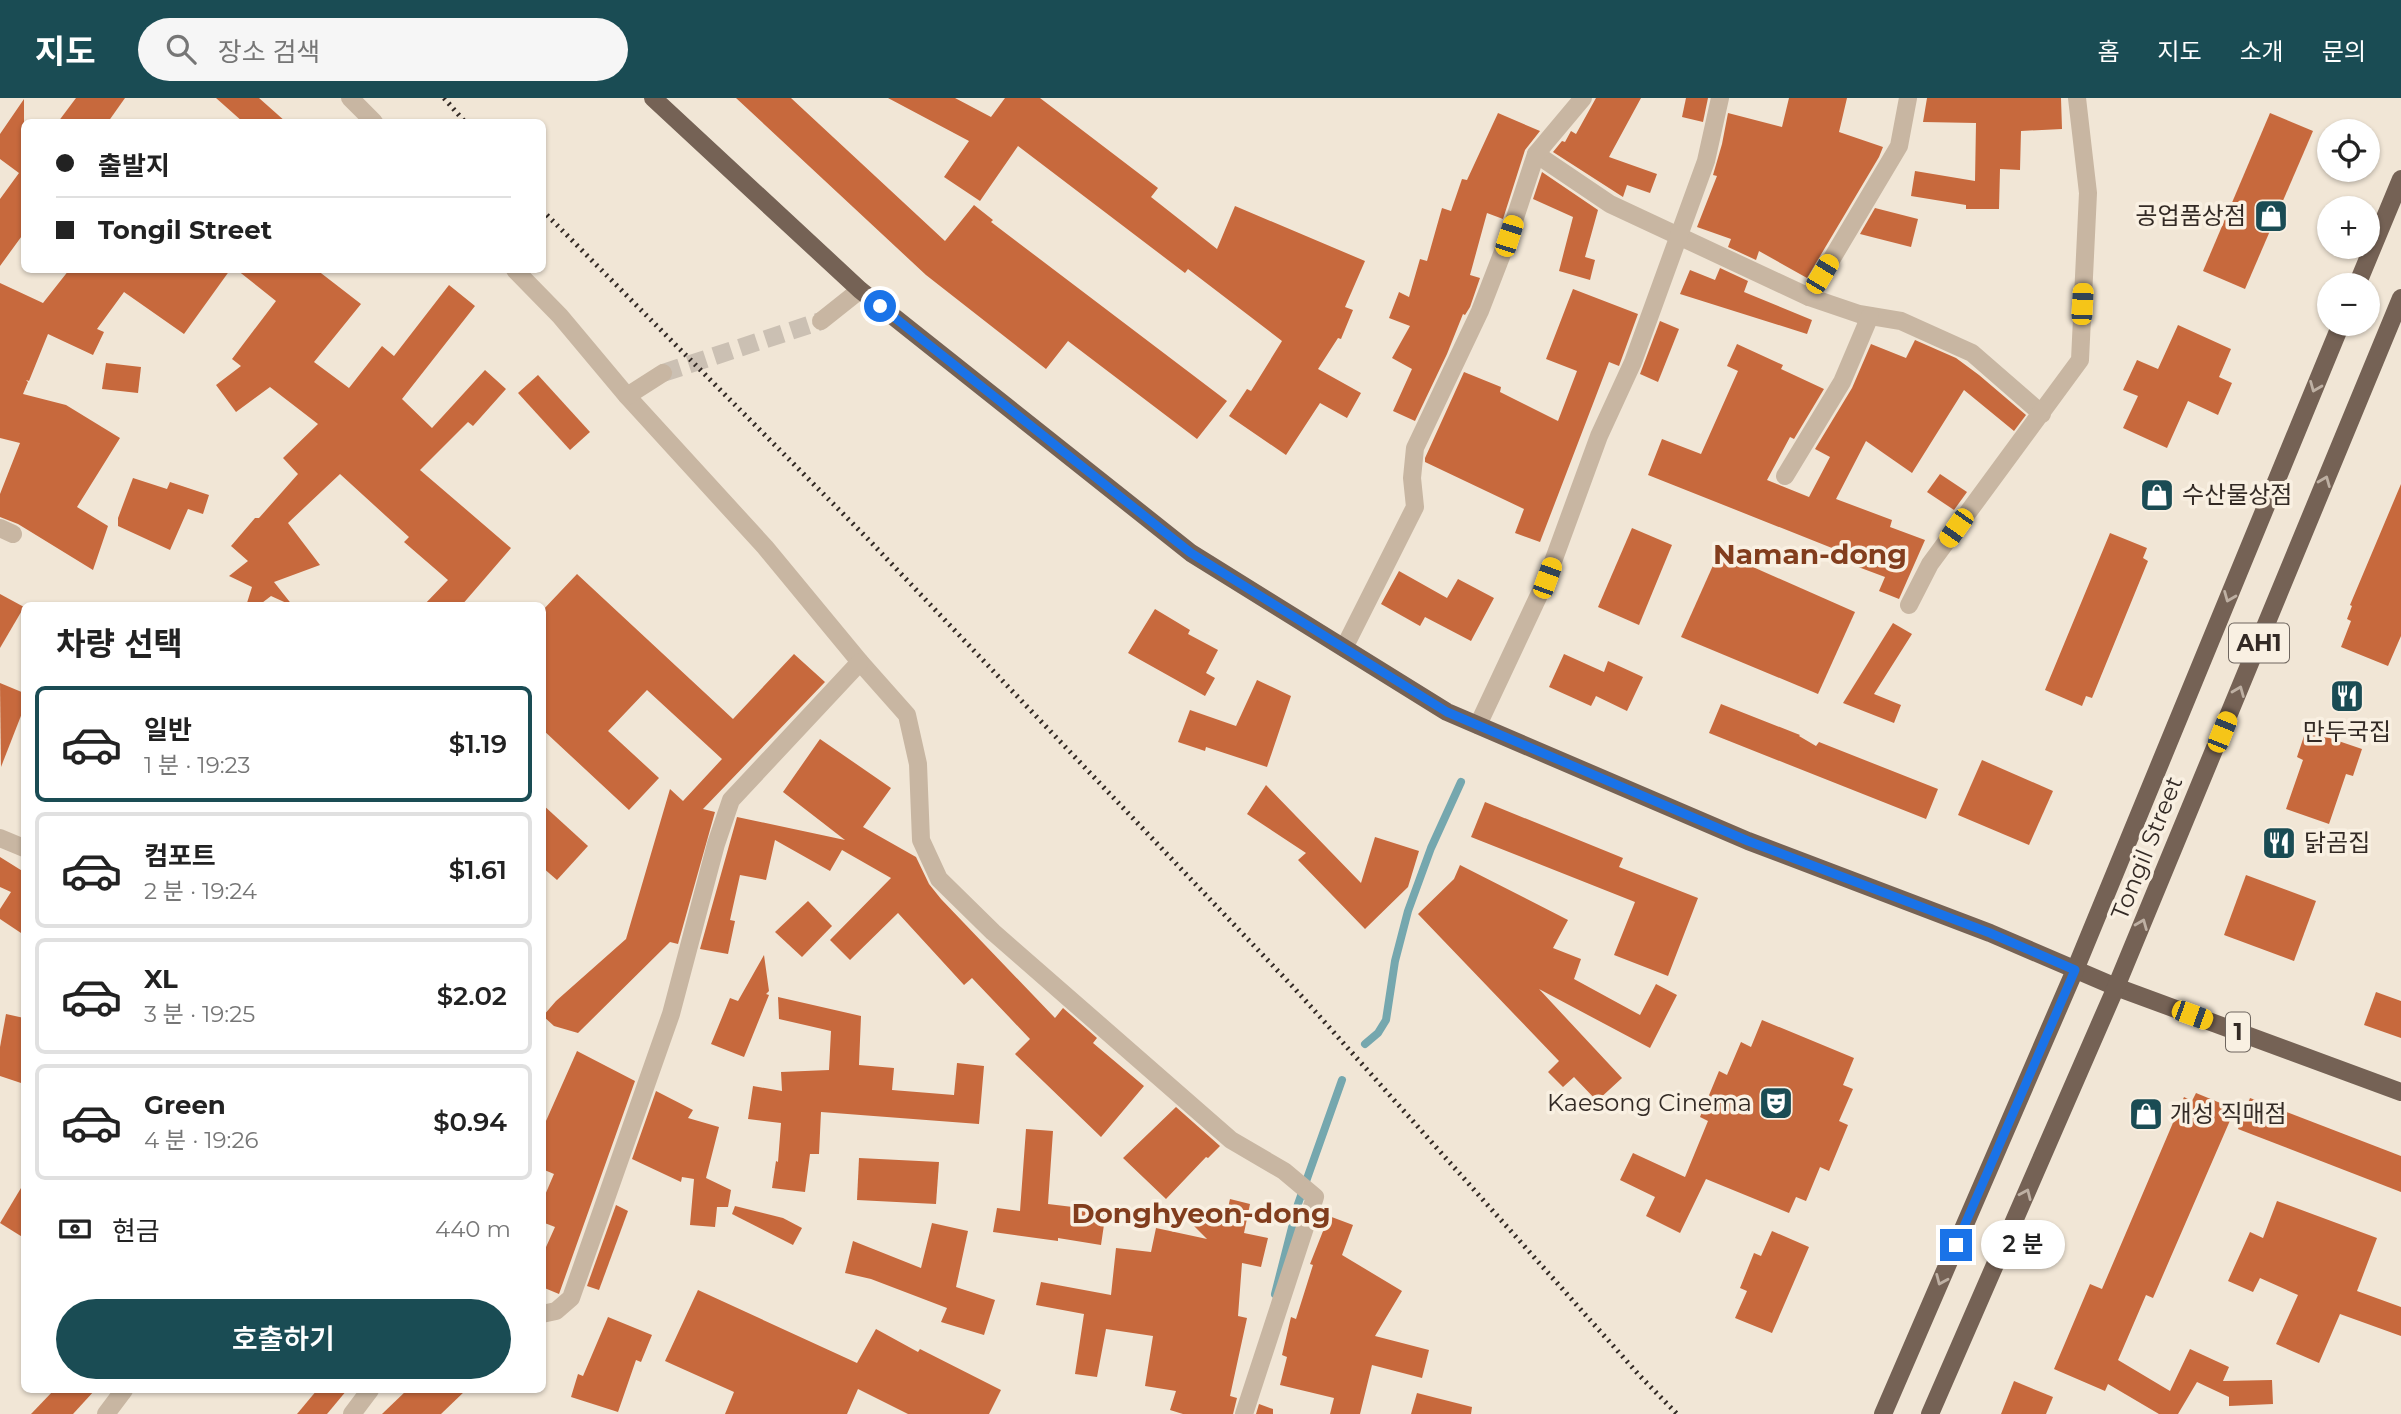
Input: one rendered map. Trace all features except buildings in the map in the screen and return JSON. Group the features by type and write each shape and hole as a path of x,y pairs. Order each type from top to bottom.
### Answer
{"main road":[{"name":"1","path":"653,98 860,290 1191,553 1447,712 1748,841 1990,933 2116,987 2401,1092"},
{"path":"2362,273 2401,179"},
{"name":"Tongil Street","path":"1930,1414 2116,987 2401,298"},
{"name":"Tongil Street","path":"1883,1414 2075,970 2336,336"}],"street":[{"path":"350,98 371,119"},
{"path":"1344,648 1415,507 1412,478 1415,448 1480,311 1509,236 1536,153 1583,98"},
{"path":"1478,725 1547,578 1599,436 1633,362 1706,161 1720,98"},
{"path":"1809,297 1899,146 1908,98"},
{"path":"1909,605 1930,564 2080,360 2088,193 2077,98"},
{"path":"1536,153 1610,204 1809,297 1870,316 1901,321 1972,354 2042,414"},
{"path":"518,273 560,316 627,396 765,547 907,715 918,764 921,840 939,879 1022,958 1231,1140 1284,1171 1315,1197 1244,1414"},
{"path":"821,321 860,290"},
{"path":"1785,476 1842,382 1870,316"},
{"path":"627,396 663,373"},
{"path":"546,1313 556,1311 571,1298 671,1014 716,844 731,800 860,662"},
{"path":"0,838 21,847"},
{"path":"106,1414 122,1393"},
{"path":"352,1414 368,1393"}],"waterway":[{"path":"1365,1044 1378,1033 1386,1020 1395,961 1408,911 1431,848 1461,782"},
{"path":"1275,1294 1298,1204 1342,1080"}],"tunnel":[{"path":"663,373 821,321"}],"railway":[{"path":"444,98 462,119"},
{"path":"546,214 867,538 1296,990 1640,1376 1677,1414"}],"place":[{"name":"공업품상점","path":"2271,216"},
{"name":"수산물상점","path":"2157,495"},
{"name":"만두국집","path":"2347,696"},
{"name":"닭곰집","path":"2279,843"},
{"name":"Kaesong Cinema","path":"1776,1103"},
{"name":"개성 직매점","path":"2146,1114"}],"district":[{"name":"Naman-dong","path":"1810,554"},
{"name":"Donghyeon-dong","path":"1201,1213"}],"route":[{"path":"880,306 1191,553 1447,712 1748,841 1990,933 2075,970 1956,1245"}]}
